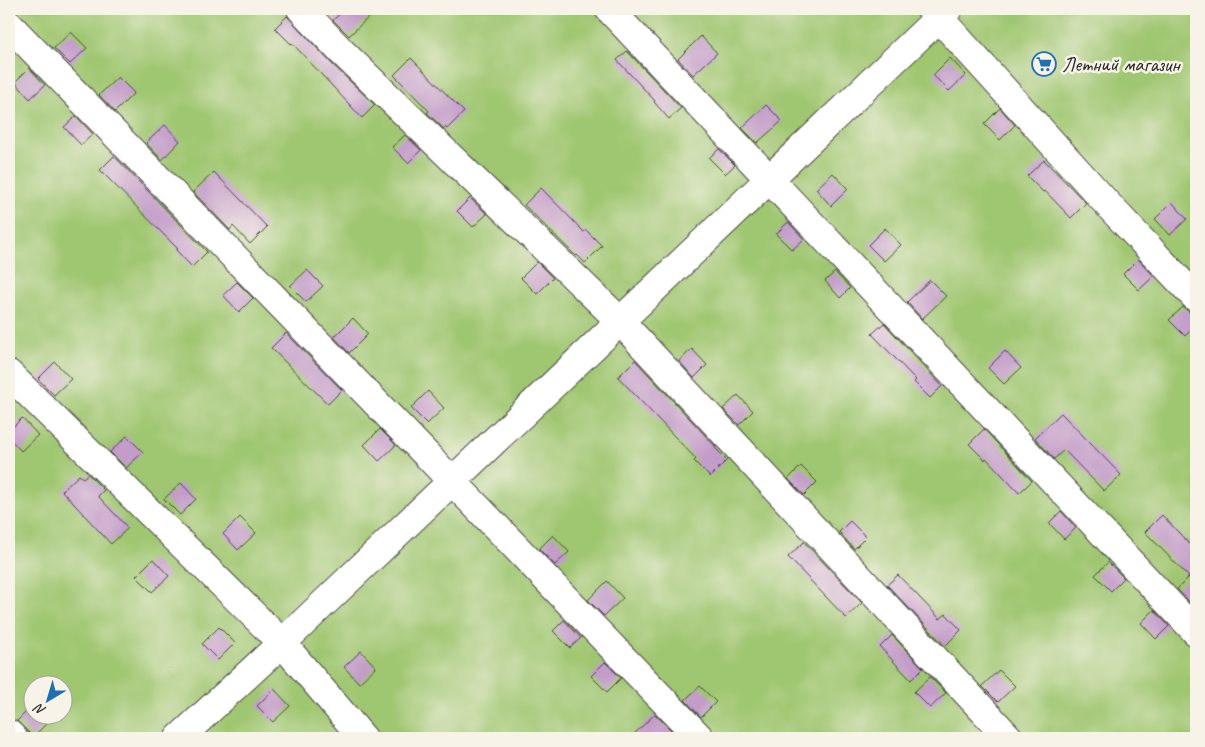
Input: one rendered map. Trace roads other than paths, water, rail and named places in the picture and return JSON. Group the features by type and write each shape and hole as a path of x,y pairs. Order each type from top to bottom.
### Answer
{"street":[{"path":"301,9 356,66 620,321 1009,738"},
{"path":"609,9 1196,632"},
{"path":"179,738 282,643 770,178 940,12 1112,208 1196,298"},
{"path":"9,25 700,738"},
{"path":"9,374 282,643 363,738"},
{"path":"9,734 13,738"}],"place":[{"name":"Летний магазин","path":"1044,64"}]}
